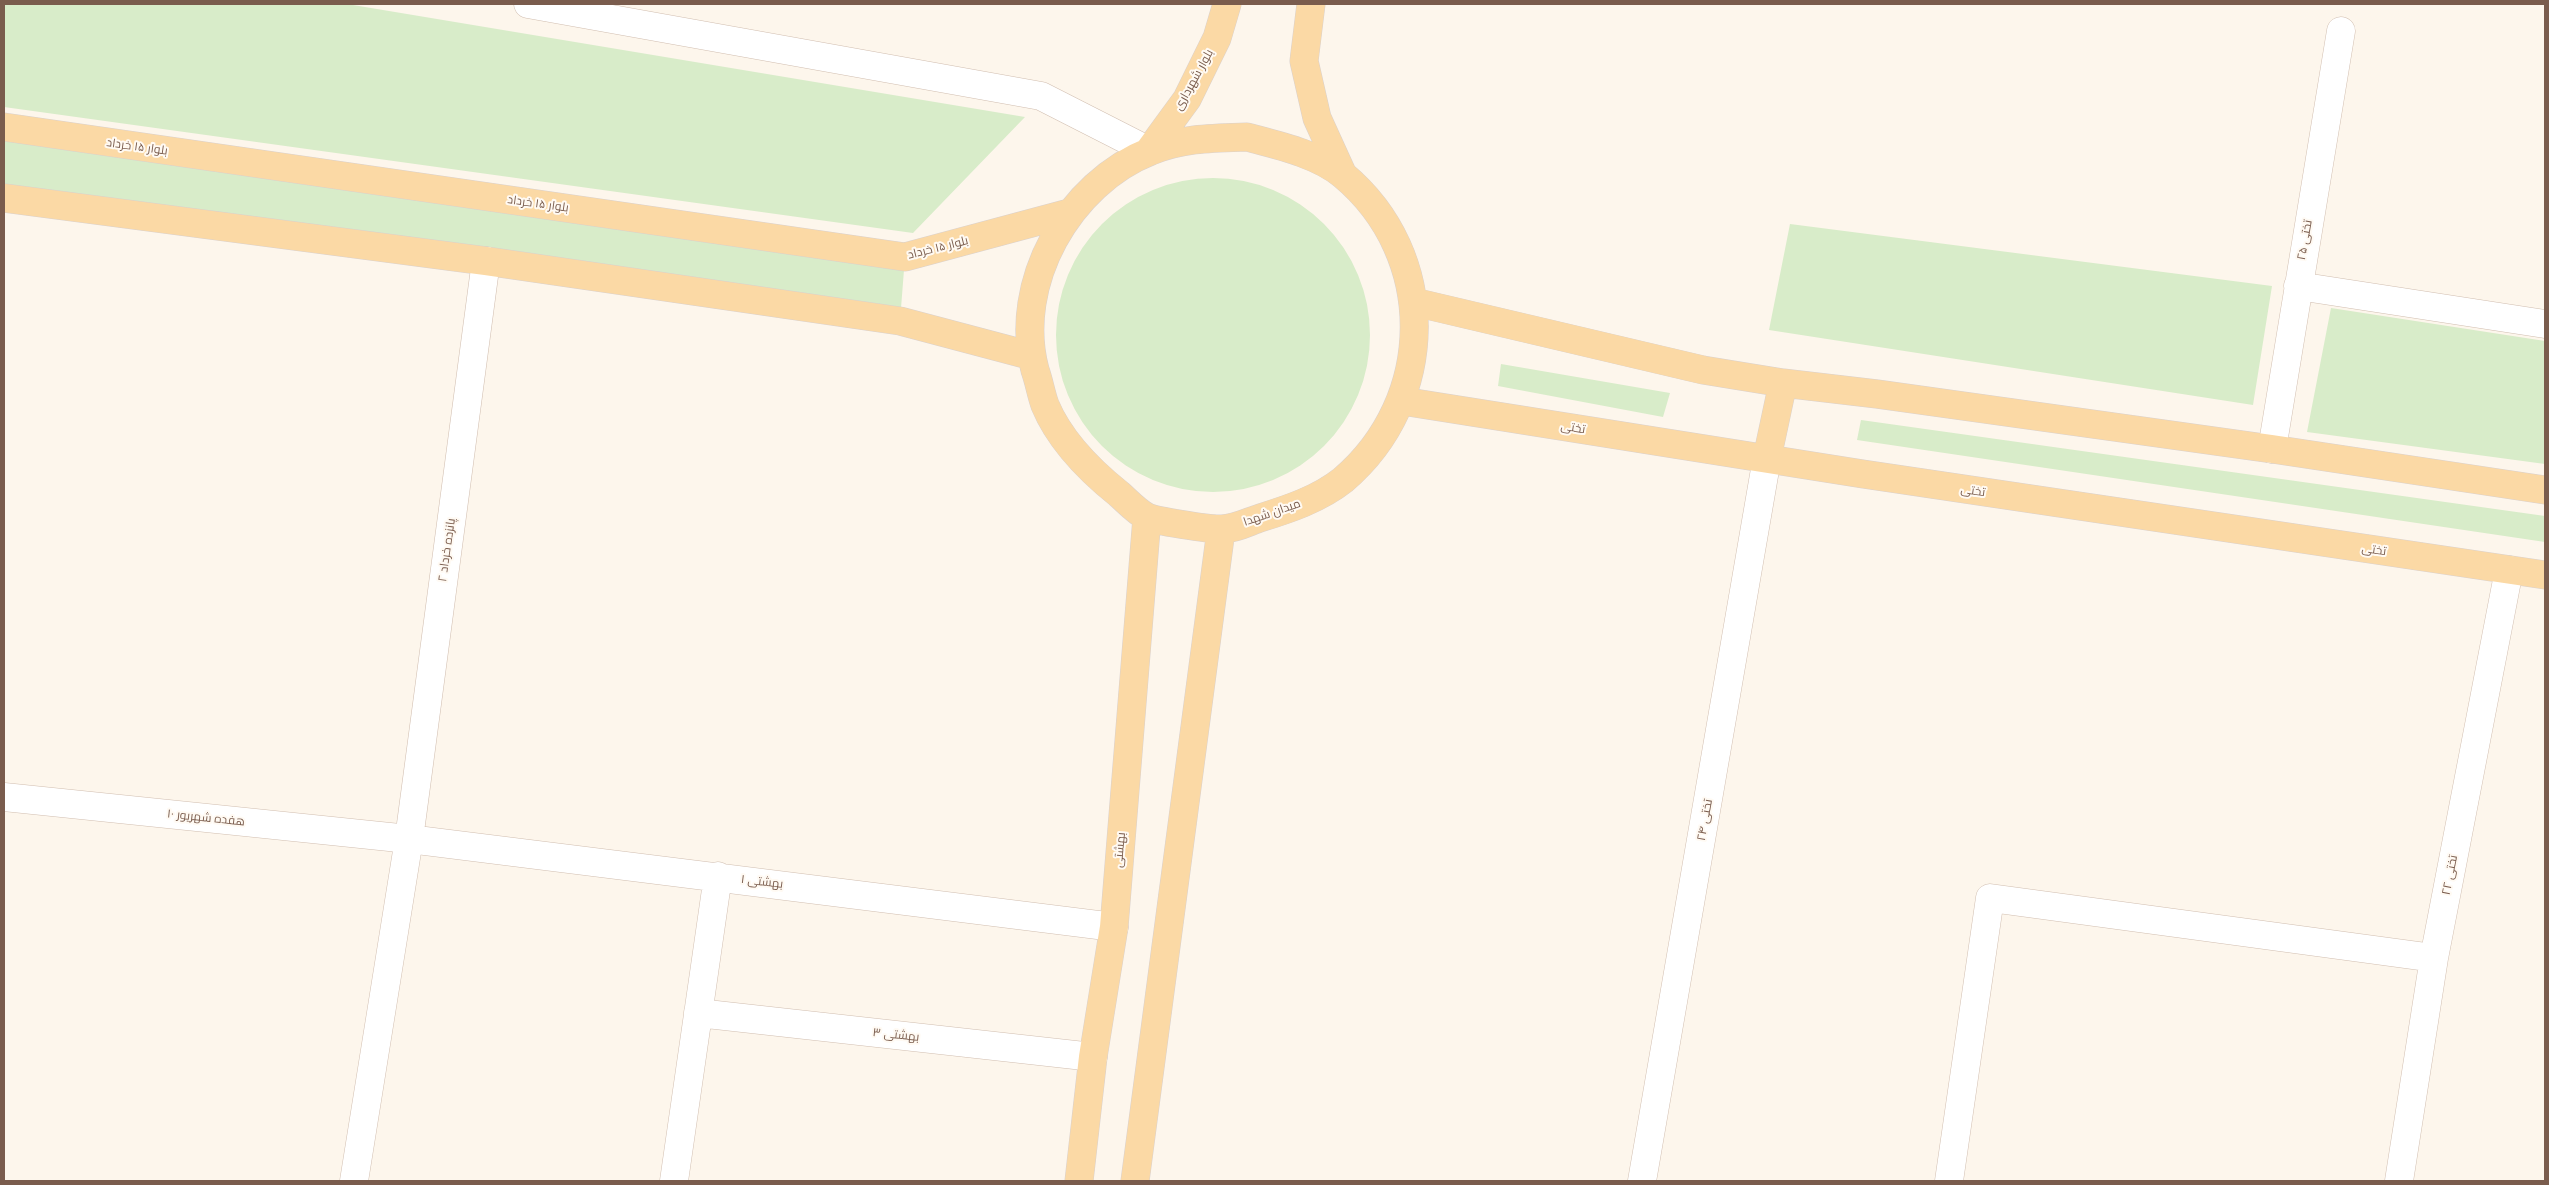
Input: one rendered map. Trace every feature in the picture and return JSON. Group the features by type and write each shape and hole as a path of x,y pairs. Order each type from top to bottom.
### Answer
{"main road":[{"name":"بلوار شهرداری","path":"1149,151 1187,99 1217,38 1227,4"},
{"path":"1311,4 1304,61 1317,118 1342,173"},
{"name":"بلوار ۱۵ خرداد","path":"4,128 905,257 1069,213"},
{"name":"میدان شهدا","path":"1247,137 1296,150 1342,173 1375,210 1401,252 1414,302 1414,352 1402,400 1377,444 1342,481 1298,506 1221,530 1147,517 1107,484 1071,448 1045,405 1032,356 1031,306 1044,257 1069,213 1104,177 1149,151 1196,138 1247,137"},
{"path":"4,198 486,261 900,321 1032,356"},
{"path":"1414,302 1703,370 1783,383 1876,394 2272,449 2545,490"},
{"path":"1767,458 1783,383"},
{"name":"تختی","path":"1402,400 1864,474 2545,575"},
{"name":"بهشتی","path":"1079,1181 1093,1057 1114,927 1147,517"},
{"path":"1135,1181 1221,530"}],"street":[{"path":"528,4 594,9 1041,96 1149,151"},
{"name":"تختی ۲۵","path":"2272,449 2341,32"},
{"name":"پانزده خرداد ۲","path":"354,1181 409,839 486,261"},
{"path":"2298,286 2545,324"},
{"name":"تختی ۲۴","path":"1642,1181 1767,458"},
{"name":"تختی ۲۲","path":"2398,1181 2434,958 2509,570"},
{"name":"هفده شهریور ۱۰","path":"4,797 409,839"},
{"name":"بهشتی ۱","path":"409,839 718,876 1114,927"},
{"path":"674,1181 718,876"},
{"path":"1949,1181 1990,898 2434,958"},
{"name":"بهشتی ۳","path":"698,1013 1093,1057"}],"green space":[{"path":"4,4 347,4 1025,117 913,233 4,107"},
{"path":"4,127 905,257 900,321 4,199"},
{"path":"1213,178 1244,181 1273,190 1300,204 1324,224 1344,248 1358,275 1367,304 1370,335 1367,366 1358,395 1344,422 1324,446 1300,466 1273,480 1244,489 1213,492 1182,489 1153,480 1126,466 1102,446 1082,422 1068,395 1059,366 1056,335 1059,304 1068,275 1082,248 1102,224 1126,204 1153,190 1182,181"},
{"path":"1790,224 2272,286 2253,405 1769,330"},
{"path":"2331,308 2545,341 2545,464 2307,432"},
{"path":"1501,364 1670,393 1663,417 1498,386"},
{"path":"1861,420 2545,516 2545,542 1857,440"}]}
